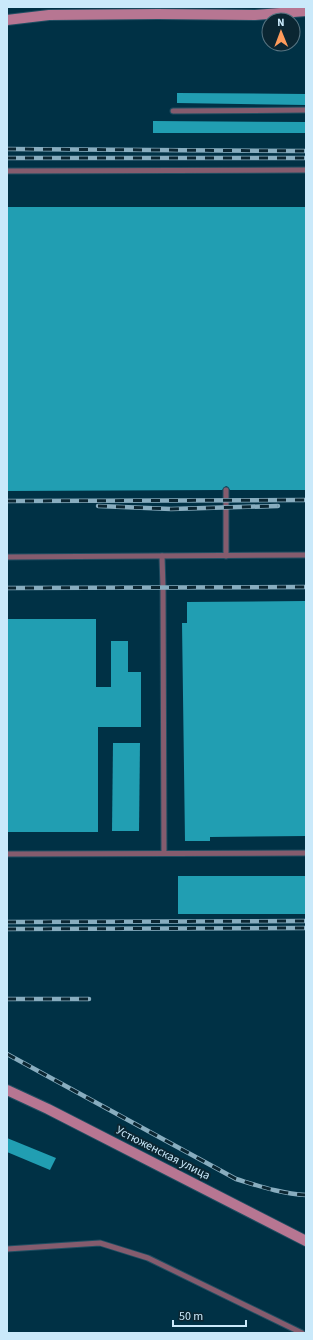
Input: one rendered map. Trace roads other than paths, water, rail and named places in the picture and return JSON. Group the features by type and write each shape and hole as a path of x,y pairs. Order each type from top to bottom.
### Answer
{"main road":[{"path":"7,20 49,15 186,11 254,16 306,11"},
{"name":"Устюженская улица","path":"7,1090 48,1109 306,1241"}],"lane":[{"path":"173,111 306,110"},
{"path":"7,171 306,170"},
{"path":"226,490 226,556"},
{"path":"7,557 306,555"},
{"path":"162,556 164,853"},
{"path":"7,854 306,853"},
{"path":"7,1249 100,1243 148,1258 302,1333"}],"railway":[{"path":"7,149 306,151"},
{"path":"7,158 306,158"},
{"path":"7,501 306,500"},
{"path":"98,506 171,509 278,506"},
{"path":"7,588 306,587"},
{"path":"7,922 306,921"},
{"path":"7,929 306,928"},
{"path":"7,999 89,999"},
{"path":"7,1054 236,1179 279,1191 306,1195"}]}
